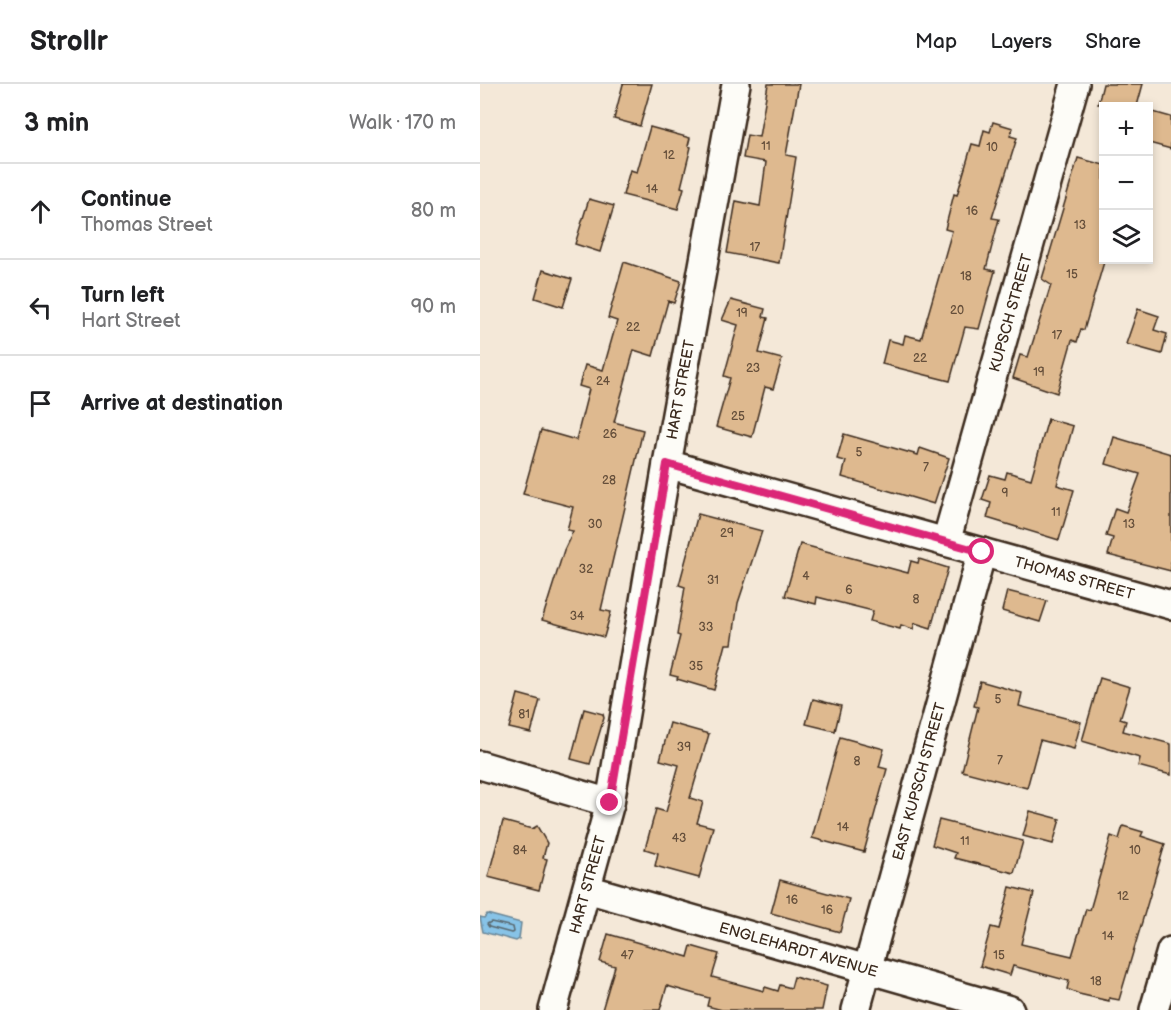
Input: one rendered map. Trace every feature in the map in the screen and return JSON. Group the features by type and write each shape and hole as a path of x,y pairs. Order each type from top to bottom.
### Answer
{"street":[{"name":"HART STREET","path":"553,1010 610,803 667,464 736,84"},
{"name":"KUPSCH STREET","path":"946,542 1075,84"},
{"name":"THOMAS STREET","path":"667,464 1171,605"},
{"name":"EAST KUPSCH STREET","path":"856,1010 982,552"},
{"path":"480,765 610,803"},
{"name":"ENGLEHARDT AVENUE","path":"587,889 1010,1010"},
{"path":"1154,1010 1171,951"}],"water":[{"path":"487,914 521,923 519,939 516,941 483,932 480,917 484,918"}],"building":[{"path":"623,84 652,84 640,126 614,119"},
{"path":"768,84 799,84 786,155 796,157 779,263 727,253 736,201 760,206 766,162 743,158 747,135 759,137"},
{"path":"1103,84 1143,84 1138,102 1099,102 1098,104"},
{"path":"1153,112 1171,117 1171,149 1153,144"},
{"path":"993,122 1013,128 1010,136 1017,138 992,218 999,219 986,269 995,271 979,329 965,327 950,381 882,364 888,340 903,344 905,335 921,339 952,231 945,229 954,194 957,195 972,144 980,146 984,130 990,132"},
{"path":"650,127 690,138 688,146 691,147 678,209 623,195 630,170 637,172"},
{"path":"1078,158 1099,164 1099,264 1103,264 1084,330 1081,329 1077,342 1072,340 1057,393 1013,378 1020,355 1028,357 1051,285 1042,279"},
{"path":"589,199 614,206 600,252 575,244"},
{"path":"624,262 681,281 674,303 668,301 653,356 634,350 614,422 643,430 601,610 611,612 604,637 542,620 564,550 573,531 567,530 573,507 523,494 541,430 576,440 589,389 579,386 585,365 603,370 617,321 608,318"},
{"path":"543,270 572,279 563,307 535,298"},
{"path":"731,300 765,309 763,317 768,318 759,353 782,359 773,389 765,387 752,437 716,427 730,378 724,376 738,325 722,320"},
{"path":"1138,309 1159,316 1154,330 1167,334 1162,354 1126,344"},
{"path":"1048,419 1073,426 1057,485 1074,490 1059,540 987,518 991,503 982,500 990,475 1005,479 1007,472 1031,479"},
{"path":"844,434 918,455 920,448 949,458 934,504 842,477 846,461 837,459"},
{"path":"1114,437 1171,454 1171,571 1108,555 1113,538 1106,536 1115,508 1126,512 1140,474 1106,464"},
{"path":"698,514 762,531 738,603 732,644 726,644 714,690 670,675 680,636 677,635 685,587 679,585"},
{"path":"800,544 908,573 911,561 918,563 919,559 948,568 931,628 915,623 913,629 901,625 900,629 870,621 873,611 817,597 816,604 785,596"},
{"path":"1007,591 1047,601 1040,622 1002,611"},
{"path":"1100,678 1130,687 1120,719 1126,721 1123,731 1171,744 1171,775 1138,766 1140,758 1082,741"},
{"path":"980,681 1022,693 1019,706 1081,722 1074,749 1040,740 1027,788 962,771 978,707 974,706"},
{"path":"518,694 540,700 531,733 509,728"},
{"path":"813,699 841,706 835,731 806,724"},
{"path":"584,709 603,714 604,718 590,764 571,759"},
{"path":"670,723 709,734 690,798 703,802 697,823 713,827 699,878 655,866 658,853 645,849 656,809 666,812 679,765 660,760"},
{"path":"840,737 884,749 879,767 887,769 864,852 812,838"},
{"path":"1030,811 1060,819 1053,844 1023,836"},
{"path":"939,820 1023,841 1014,873 954,858 956,853 932,845"},
{"path":"503,821 532,829 537,826 547,843 543,858 547,859 539,890 488,877"},
{"path":"1123,826 1143,832 1141,836 1165,844 1119,1000 1109,998 1109,1001 1079,994 1067,989 1069,981 1013,966 1010,975 980,966 991,927 999,929 1010,887 1034,893 1021,944 1072,956 1086,909 1090,910 1111,836 1119,839"},
{"path":"780,880 849,899 840,932 771,913"},
{"path":"608,934 688,957 691,946 719,954 712,977 764,991 765,987 778,991 780,985 791,988 794,977 827,986 822,1010 722,1010 707,1006 709,998 667,986 660,1010 602,1010 615,966 600,962"}],"route":[{"path":"610,803 667,464 982,552"}]}
